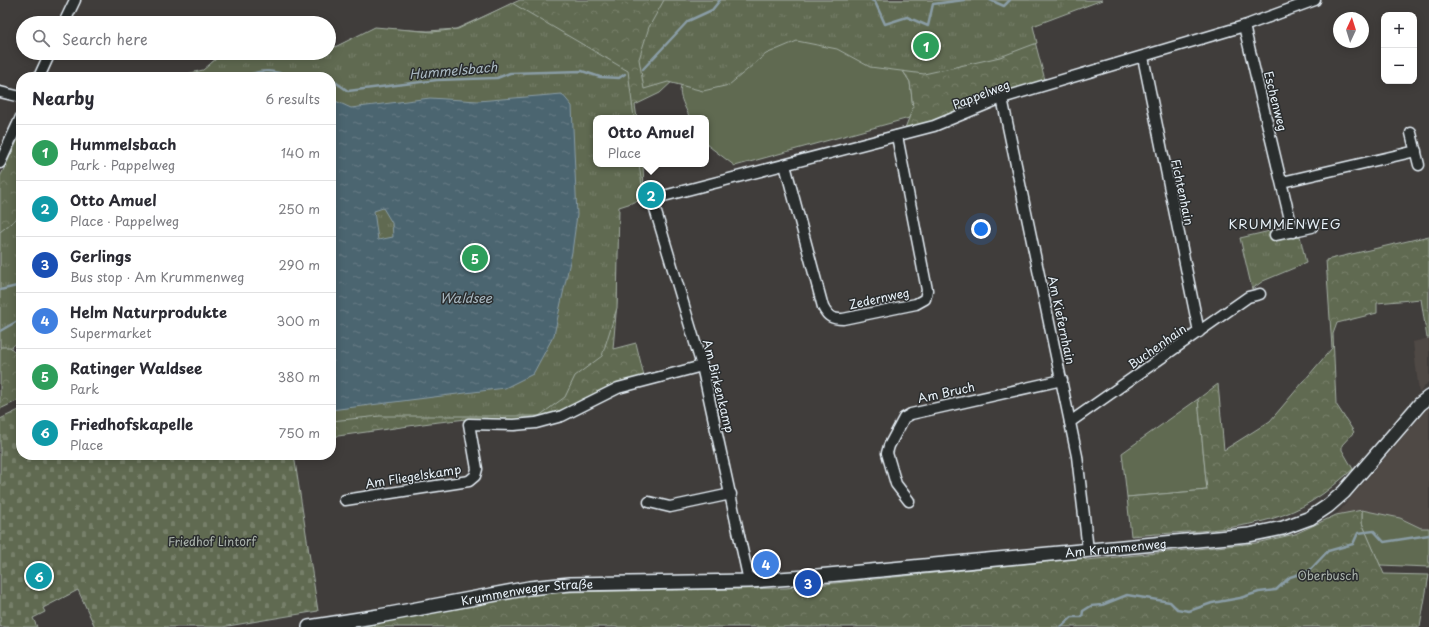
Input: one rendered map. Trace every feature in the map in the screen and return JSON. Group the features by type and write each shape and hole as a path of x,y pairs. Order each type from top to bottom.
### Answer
{"main road":[{"name":"Am Krummenweg","path":"749,581 1249,535 1283,528 1310,518 1344,492 1420,404 1429,397"},
{"name":"Krummenweger Straße","path":"309,627 379,616 529,588 570,584 749,581"}],"street":[{"path":"67,16 75,0"},
{"name":"Pappelweg","path":"652,199 934,126 1002,98 1244,26 1315,0"},
{"name":"Eschenweg","path":"1244,26 1293,232"},
{"name":"Fichtenhain","path":"1142,56 1199,332"},
{"path":"41,72 47,60"},
{"path":"0,92 16,96"},
{"name":"Am Kiefernhain","path":"1002,98 1077,456 1088,550"},
{"path":"0,163 16,128"},
{"path":"1411,133 1419,165"},
{"name":"Zedernweg","path":"785,165 823,307 827,314 832,318 843,319 916,304 925,299 927,290 897,136"},
{"path":"1282,182 1416,151"},
{"name":"Am Birkenkamp","path":"652,199 702,366 749,581"},
{"path":"1275,235 1312,227"},
{"name":"Buchenhain","path":"1070,422 1248,297 1260,294"},
{"name":"Am Fliegelskamp","path":"345,500 469,481 475,476 477,469 469,424 536,424 562,416 618,388 702,366"},
{"name":"Am Bruch","path":"909,501 896,484 887,453 889,446 904,418 910,414 1062,380"},
{"path":"650,502 670,507 731,494"}],"shaded area":[{"path":"1429,338 1429,381 1419,393 1413,342"},
{"path":"1429,407 1429,528 1421,528 1400,518 1363,510 1336,515"}],"green space":[{"path":"520,0 1030,0 1026,7 1045,80 998,94 931,122 905,128 913,108 910,82 884,41 853,27 690,65 660,93 635,105 637,115 593,115 593,167 643,167 644,191 624,198 618,208 617,302 613,349 636,343 644,376 563,412 547,417 511,421 467,419 336,436 336,72 252,72 205,69 215,60 336,60 336,47 375,28 428,31 456,29"},
{"path":"664,0 1102,0 1033,26 1037,43 1000,57 924,74 870,67 837,49 797,41 766,54 729,85 703,91 668,82 644,89 639,59 649,27"},
{"name":"Waldsee","path":"512,3 628,71 634,115 593,115 593,167 639,167 644,199 619,207 617,308 602,356 575,376 565,397 539,416 380,416 336,420 336,72 195,72 203,70 215,60 336,60 336,46 375,27 433,32 458,29"},
{"path":"853,27 884,41 910,82 913,108 909,118 735,166 709,146 709,115 689,115 683,103 680,92 682,81 690,65"},
{"path":"16,143 16,342 10,347 16,354 16,401 0,409 0,177"},
{"path":"16,219 16,343 12,347 0,347 0,232"},
{"path":"1270,231 1273,242 1300,236 1306,263 1263,281 1252,289 1240,238"},
{"path":"1429,236 1429,338 1427,338 1421,299 1377,303 1377,313 1337,323 1333,334 1336,404 1354,432 1342,445 1342,450 1353,469 1312,501 1293,511 1271,519 1200,531 1131,536 1127,497 1207,490 1198,399 1218,384 1224,450 1270,421 1332,348 1326,260"},
{"path":"1198,399 1207,490 1127,497 1122,453"},
{"name":"Friedhof Lintorf","path":"16,411 16,460 295,460 318,611 222,627 95,627 78,590 43,608 45,612 33,618 37,627 0,627 0,419"},
{"path":"1362,510 1400,518 1421,528 1429,528 1429,567 1380,565 1362,523"},
{"name":"Oberbusch","path":"1362,510 1362,523 1384,574 1429,575 1420,627 343,627 523,596 563,592 786,588 1082,558 1087,560 1256,543 1295,534 1336,515"}],"water":[{"name":"Waldsee","path":"562,94 572,106 577,215 572,252 554,335 533,374 505,388 336,409 336,101 351,108 430,98 478,101","holes":["383,208 392,223 393,237 378,240 374,211"]}],"waterway":[{"name":"Hummelsbach","path":"643,69 688,21 712,10 720,0"},
{"name":"Hummelsbach","path":"871,0 875,2 885,24 907,17 928,26 933,4 964,0"},
{"name":"Hummelsbach","path":"990,0 1004,6 1010,0"},
{"name":"Hummelsbach","path":"336,83 348,91 437,80 497,78 510,73 582,71 600,77 619,78 625,74"},
{"name":"Hummelsbach","path":"258,72 276,72"},
{"name":"Hummelsbach","path":"0,290 16,286"},
{"path":"0,331 16,322"},
{"path":"1061,627 1072,617 1082,617 1083,611 1091,606 1102,605 1127,595 1170,602 1177,609 1189,611 1212,603 1240,598 1259,592 1276,590 1290,577 1309,571 1328,551 1353,544 1358,533 1374,531 1384,542 1429,535"}],"place":[{"name":"Hummelsbach","path":"926,46"},
{"name":"Otto Amuel","path":"651,195"},
{"name":"Ratinger Waldsee","path":"475,258"},
{"name":"Helm Naturprodukte","path":"766,564"},
{"name":"Friedhofskapelle","path":"39,576"},
{"name":"Gerlings","path":"808,583"}],"district":[{"name":"KRUMMENWEG","path":"1285,223"}]}
